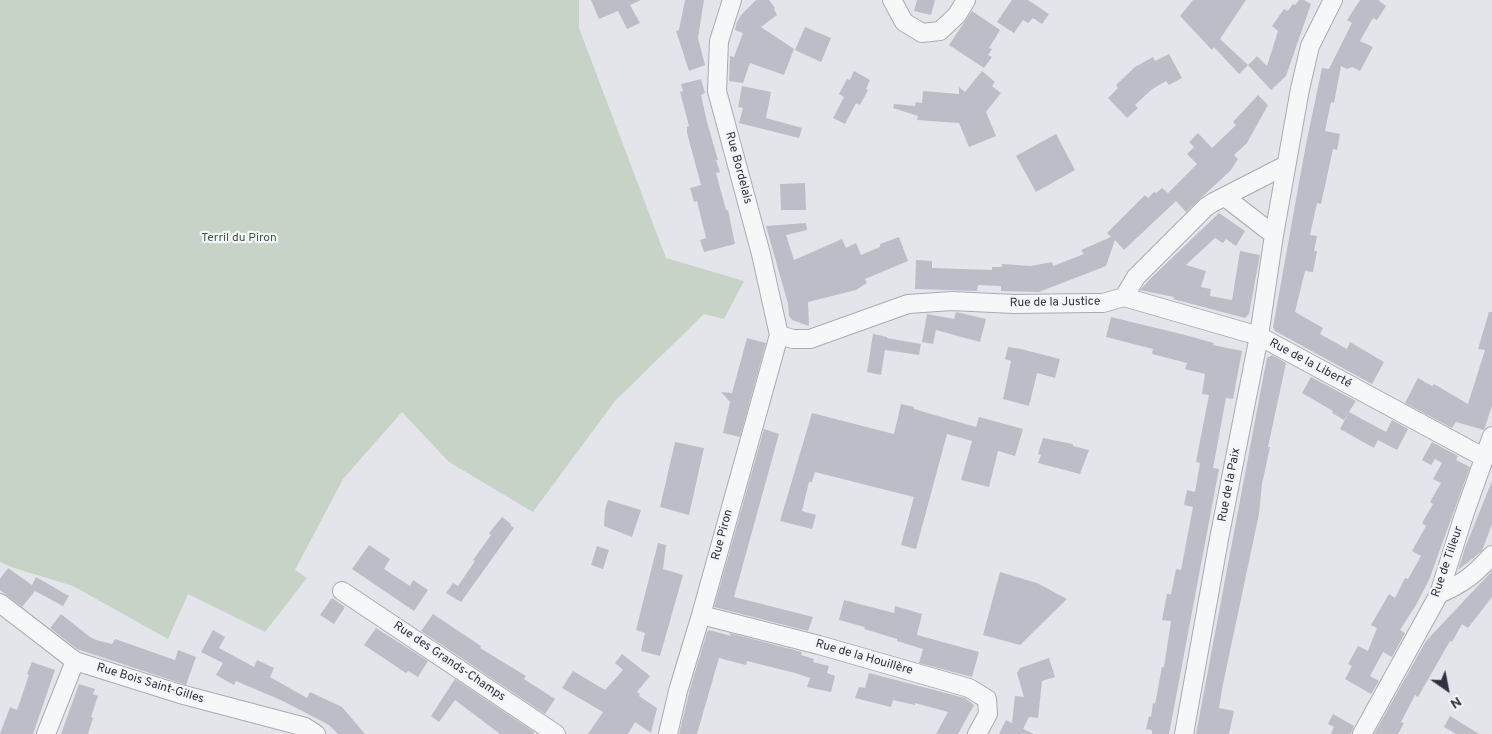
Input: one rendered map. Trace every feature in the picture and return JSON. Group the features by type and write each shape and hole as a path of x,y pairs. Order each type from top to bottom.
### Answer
{"street":[{"name":"Rue Bordelais","path":"732,0 719,41 717,91 761,254 779,335"},
{"path":"892,0 904,22 922,33 940,31 957,15 966,0"},
{"name":"Rue de la Paix","path":"1184,734 1219,540 1259,336 1274,235 1300,89 1310,46 1333,0"},
{"path":"1124,297 1136,277 1206,207 1286,164"},
{"path":"1224,196 1274,235"},
{"name":"Rue de la Justice","path":"779,335 794,339 810,339 908,304 952,301 1014,304 1103,303 1124,297"},
{"name":"Rue de la Liberté","path":"1124,297 1259,336 1485,458"},
{"name":"Rue Piron","path":"668,734 678,691 779,335"},
{"name":"Rue de Tilleur","path":"1362,734 1439,594 1492,436"},
{"path":"1439,594 1462,583 1492,555"},
{"name":"Rue des Grands-Champs","path":"342,591 556,734"},
{"name":"Rue Bois Saint-Gilles","path":"0,603 75,661 180,694 305,727 316,734"},
{"name":"Rue de la Houillère","path":"701,615 819,645 969,688 987,699 988,714 977,734"},
{"path":"46,734 75,661"}],"green space":[{"name":"Terril du Piron","path":"0,0 579,0 579,28 666,258 744,281 724,319 704,314 615,401 533,512 449,462 402,412 343,479 295,570 307,578 265,632 188,594 168,639 73,586 0,562"}],"building":[{"path":"591,0 641,0 630,5 640,23 627,29 618,11 599,19"},
{"path":"685,0 704,0 698,38 705,65 689,71 676,31 679,30"},
{"path":"756,0 769,0 775,8 777,15 761,27 794,49 784,75 750,63 743,83 729,81 730,56 734,57 743,33 735,30 737,22 741,15"},
{"path":"917,0 935,0 931,15 914,11"},
{"path":"1012,0 1028,0 1049,14 1042,24 1033,18 1028,23 1023,20 1014,33 997,22"},
{"path":"1193,0 1246,0 1220,39 1248,65 1239,74 1214,47 1212,50 1180,16"},
{"path":"1299,0 1304,0 1311,4 1286,76 1271,90 1248,65 1257,56 1267,66 1278,31 1272,26 1284,9 1288,11"},
{"path":"1360,0 1378,0 1386,6 1377,20 1373,18 1360,41 1373,47 1360,71 1352,67 1347,69 1341,66 1334,103 1331,102 1325,131 1340,134 1337,150 1333,149 1321,204 1317,203 1310,235 1317,236 1314,251 1317,251 1313,272 1305,271 1295,312 1323,328 1320,334 1347,349 1350,342 1384,362 1372,384 1275,331 1273,327 1306,144 1322,68 1329,69 1352,23 1347,20"},
{"path":"972,11 1000,30 989,48 992,49 988,55 992,57 984,68 949,45"},
{"path":"805,27 831,38 821,62 795,50"},
{"path":"1169,54 1182,78 1169,85 1166,81 1151,90 1135,105 1138,108 1127,118 1108,98 1118,88 1116,85 1135,67 1153,57 1155,61"},
{"path":"854,71 870,80 866,89 868,90 860,105 856,103 845,124 833,118 844,97 839,94 847,79 850,80"},
{"path":"982,71 995,82 992,86 1001,93 986,112 996,136 969,147 959,123 917,120 918,116 893,108 894,104 915,106 916,102 922,103 923,91 959,94 959,87 965,92"},
{"path":"701,79 705,93 701,95 720,172 716,173 726,210 728,210 735,244 704,252 700,240 706,238 697,201 694,202 690,188 701,185 687,133 687,127 689,126 680,92 683,91 681,84"},
{"path":"742,86 771,92 766,118 802,128 799,138 739,123 743,108 738,107"},
{"path":"1258,95 1268,105 1247,143 1234,155 1238,159 1231,170 1186,212 1176,201 1124,250 1115,240 1106,266 1039,292 1001,291 1001,286 978,285 977,291 915,289 916,260 932,261 932,268 992,270 992,267 1002,267 1002,264 1031,266 1052,262 1053,266 1084,254 1081,250 1111,237 1107,233 1145,195 1148,198 1162,188 1168,193 1197,164 1187,154 1194,147 1189,142 1198,133 1212,148 1236,125 1233,122"},
{"path":"1056,134 1075,170 1036,192 1016,156"},
{"path":"805,183 806,210 781,210 780,184"},
{"path":"1219,213 1245,231 1236,246 1226,239 1223,243 1215,238 1186,265 1206,271 1201,287 1211,289 1210,296 1232,300 1240,251 1260,255 1249,314 1245,318 1173,299 1174,297 1140,290 1151,278"},
{"path":"806,223 807,230 786,235 794,260 842,239 846,248 856,243 861,255 880,247 880,244 899,237 908,261 865,279 867,283 856,290 808,302 809,326 792,320 789,316 788,304 766,226"},
{"path":"956,312 986,319 980,342 936,330 933,344 922,342 927,314 954,319"},
{"path":"1489,312 1492,312 1492,406 1484,430 1456,422 1452,428 1405,403 1418,378 1432,386 1434,384 1468,404 1485,350 1478,349"},
{"path":"1111,317 1242,351 1233,399 1226,398 1213,468 1219,469 1169,734 1152,734 1152,730 1146,729 1149,716 1151,717 1153,703 1155,704 1162,667 1164,667 1171,621 1162,620 1167,594 1171,594 1176,569 1181,570 1193,507 1184,505 1187,490 1195,492 1200,463 1196,462 1209,395 1202,394 1205,374 1185,369 1187,363 1152,354 1153,349 1106,337"},
{"path":"873,334 921,344 919,355 885,350 881,375 867,372"},
{"path":"747,338 766,343 740,437 723,433 730,402 721,392 732,393"},
{"path":"1008,347 1060,359 1055,378 1037,373 1029,406 1003,399 1011,361 1005,359"},
{"path":"1272,355 1286,363 1268,447 1270,447 1262,484 1259,514 1219,708 1234,711 1229,734 1196,734 1267,358"},
{"path":"1311,377 1356,401 1349,412 1386,432 1392,420 1408,429 1397,450 1378,440 1374,448 1340,429 1348,414 1344,420 1332,413 1333,411 1302,393"},
{"path":"901,404 976,427 979,417 1023,429 1015,456 998,451 989,487 961,480 972,441 947,434 916,549 901,545 914,497 815,472 812,482 809,482 802,511 816,515 812,529 780,521 812,413 894,434"},
{"path":"764,429 779,434 734,597 813,617 808,631 714,607"},
{"path":"1043,438 1073,444 1073,446 1089,450 1080,474 1038,463 1041,455 1038,454"},
{"path":"675,442 704,448 689,515 660,507"},
{"path":"1432,442 1458,456 1456,460 1470,467 1429,580 1400,630 1405,633 1392,657 1383,652 1370,676 1379,681 1371,694 1345,679 1352,666 1348,664 1358,646 1368,651 1377,628 1371,625 1389,594 1395,598 1405,578 1408,579 1421,556 1412,551 1426,526 1422,523 1433,504 1430,502 1441,483 1433,479 1442,463 1435,459 1431,465 1422,460"},
{"path":"1492,481 1492,524 1482,551 1458,570 1465,548"},
{"path":"608,500 641,510 632,537 604,526"},
{"path":"502,517 514,528 461,602 446,593 453,583 458,586 475,561 473,560 491,535 489,533"},
{"path":"658,543 666,545 663,569 683,575 660,656 641,651 645,633 636,630"},
{"path":"369,545 390,559 384,569 410,586 413,580 428,590 414,611 352,569"},
{"path":"597,546 609,550 603,569 591,565"},
{"path":"8,568 32,585 36,577 69,596 63,606 35,591 22,607 0,590 0,579"},
{"path":"1492,571 1492,597 1468,628 1462,624 1452,642 1450,641 1418,697 1415,695 1401,722 1404,723 1398,734 1374,734 1426,641"},
{"path":"1000,572 1037,583 1067,599 1020,645 983,635"},
{"path":"332,598 345,607 334,624 320,615"},
{"path":"844,600 894,613 895,606 922,614 917,635 979,652 972,677 919,663 923,649 864,629 865,627 839,620"},
{"path":"61,614 96,640 112,644 115,639 175,660 178,650 196,657 186,685 77,649 50,628"},
{"path":"433,614 481,646 480,648 526,676 524,679 555,699 545,714 421,631"},
{"path":"376,628 428,661 418,677 408,671 406,673 364,645"},
{"path":"213,630 225,637 219,648 254,667 257,660 274,668 270,677 307,698 310,692 342,707 365,734 338,734 329,725 283,701 236,681 234,685 216,675 223,663 201,652"},
{"path":"709,630 731,636 729,633 802,652 801,655 814,659 813,662 829,666 827,673 835,676 831,692 807,687 810,678 795,673 747,661 746,665 719,658 697,734 679,734 690,689"},
{"path":"622,654 650,676 637,692 640,694 639,696 657,708 651,733 635,722 628,734 588,734 603,712 562,688 573,671 605,690 623,670 615,663"},
{"path":"1049,658 1055,677 1042,681 1038,718 1029,717 1023,729 1034,734 999,734 1006,720 1012,723 1015,696 1024,697 1017,673 1020,668"},
{"path":"32,662 55,670 33,734 0,734 10,707 17,710"},
{"path":"869,673 965,698 974,705 958,734 936,734 948,712 915,703 915,705 893,700 891,707 855,698 859,687 865,688"},
{"path":"455,679 534,732 533,734 500,734 455,700 439,722 431,716"},
{"path":"79,684 95,689 93,694 98,696 88,734 61,734"},
{"path":"1333,714 1354,726 1351,734 1331,734 1334,727 1328,724"},
{"path":"1450,716 1479,734 1456,734 1444,727"}]}
